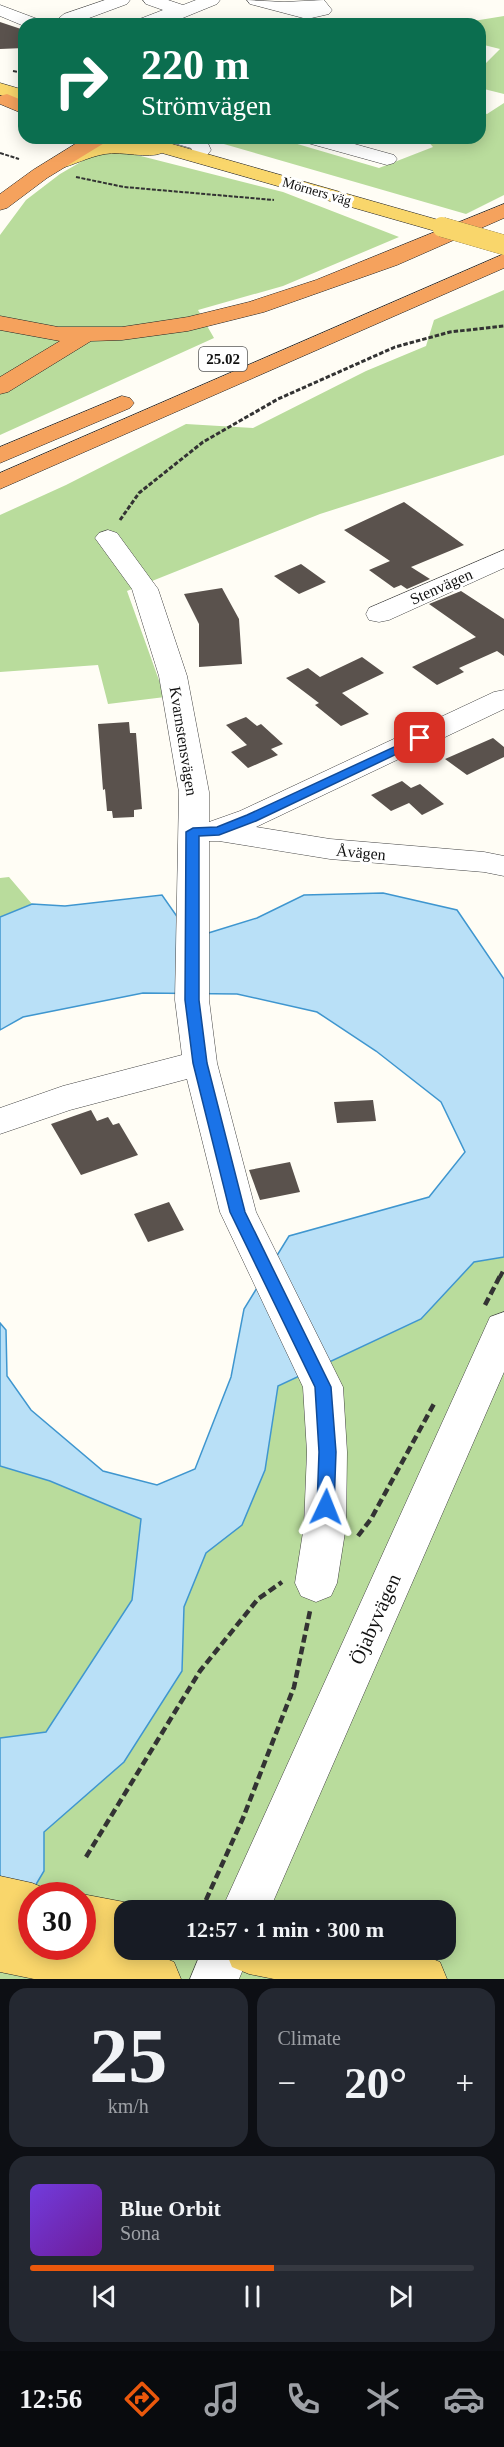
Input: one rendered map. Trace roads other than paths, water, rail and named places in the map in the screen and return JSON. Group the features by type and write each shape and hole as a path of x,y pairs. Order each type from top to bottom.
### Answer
{"highway":[{"path":"0,180 84,144"},
{"path":"0,204 64,152"},
{"path":"0,323 45,333 85,335 174,327 223,317 305,291 414,250 504,210"},
{"path":"466,253 504,237"},
{"name":"25.02","path":"0,482 504,260"},
{"path":"426,293 504,270"},
{"path":"0,387 85,335"},
{"path":"0,456 140,395"}],"main road":[{"name":"Mörners väg","path":"158,144 195,152 445,224 504,244"},
{"name":"Mörners väg","path":"176,144 195,152"},
{"path":"64,152 89,151 110,146 195,152"},
{"name":"Mörners väg","path":"445,224 504,237"},
{"path":"0,1900 18,1904"},
{"path":"96,1921 114,1924"},
{"path":"11,1951 157,1979"},
{"path":"302,1960 423,1979"}],"street":[{"path":"70,18 121,0"},
{"path":"152,0 179,10 158,18"},
{"path":"168,18 211,0"},
{"path":"256,0 305,7"},
{"path":"282,18 305,7"},
{"path":"0,10 19,18"},
{"path":"195,152 200,145 197,144"},
{"path":"333,144 387,159"},
{"name":"Kvarnstensvägen","path":"108,538 145,589 173,676 194,792 206,832 191,935 192,1000 200,1063 238,1212 323,1387 327,1452 326,1526 330,1560"},
{"name":"Stenvägen","path":"379,614 504,558"},
{"path":"206,832 262,813 504,698"},
{"name":"Åvägen","path":"206,832 330,849 484,862 504,866"},
{"path":"0,1121 63,1099 200,1063"},
{"name":"Öjabyvägen","path":"247,1900 258,1832 493,1319"},
{"path":"214,1979 223,1960"}],"water":[{"path":"383,893 457,910 504,979 504,1257 474,1262 421,1319 278,1386 265,1470 242,1525 206,1553 184,1607 182,1671 124,1762 44,1832 44,1871 37,1882 18,1882 18,1915 0,1945 0,1738 46,1732 132,1600 141,1519 50,1481 0,1466 0,1323 6,1330 7,1376 31,1410 103,1471 157,1485 195,1469 231,1377 244,1309 289,1236 429,1197 465,1152 441,1102 376,1051 317,1012 237,994 143,993 23,1017 0,1030 0,917 32,904 65,906 162,895 192,938 257,918 304,895"}]}
